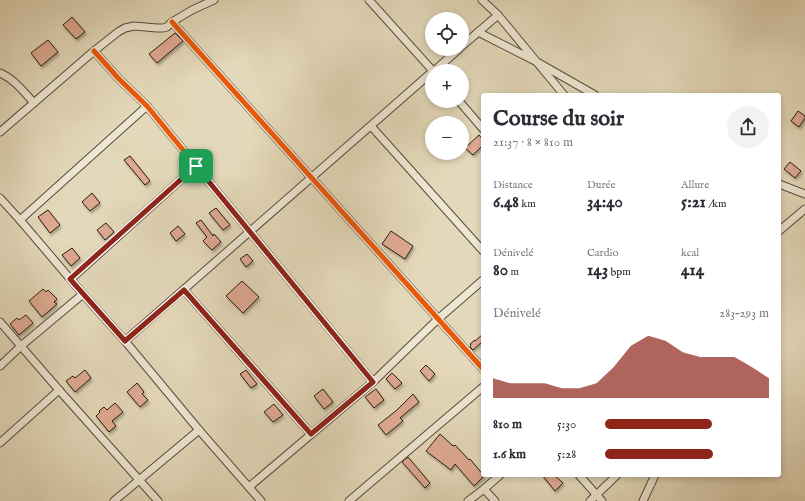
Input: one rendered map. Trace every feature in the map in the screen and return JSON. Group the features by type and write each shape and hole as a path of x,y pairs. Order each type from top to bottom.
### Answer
{"street":[{"path":"0,132 118,32 125,28 134,26 167,27 172,22 192,10 214,0"},
{"path":"370,0 427,64"},
{"path":"482,0 498,15 562,93"},
{"path":"469,40 498,15"},
{"path":"172,22 481,366"},
{"path":"478,32 537,62 591,93"},
{"path":"94,51 119,79 147,106 373,382"},
{"path":"441,64 451,56"},
{"path":"0,73 20,86 34,103"},
{"path":"125,341 425,78"},
{"path":"20,220 147,106"},
{"path":"465,108 481,127"},
{"path":"371,126 481,249"},
{"path":"70,279 196,166"},
{"path":"781,185 805,194"},
{"path":"0,198 125,341 261,501"},
{"path":"781,229 805,209"},
{"path":"249,487 373,382 438,319 481,282"},
{"path":"184,290 311,434"},
{"path":"0,366 83,294"},
{"path":"0,322 158,501"},
{"path":"349,501 481,389"},
{"path":"0,443 59,390"},
{"path":"114,501 200,430"},
{"path":"468,501 498,477"},
{"path":"580,477 602,501"},
{"path":"590,501 615,477"},
{"path":"644,501 653,477"},
{"path":"484,489 495,501"}],"building":[{"path":"72,17 85,32 76,39 63,25"},
{"path":"175,33 183,41 157,63 149,54"},
{"path":"48,40 58,52 41,66 31,53"},
{"path":"798,111 805,116 799,127 791,121"},
{"path":"479,135 481,138 481,147 473,155 469,152 469,144"},
{"path":"130,156 150,181 145,185 124,160"},
{"path":"790,162 801,171 795,178 784,169"},
{"path":"92,193 100,203 90,211 82,202"},
{"path":"216,208 230,225 223,230 209,213"},
{"path":"48,210 60,225 50,233 38,217"},
{"path":"201,220 213,236 214,234 221,242 212,250 203,241 207,237 196,223"},
{"path":"106,223 114,232 105,240 97,230"},
{"path":"178,226 185,234 176,241 170,233"},
{"path":"391,231 413,246 405,259 382,244"},
{"path":"72,248 80,258 71,266 62,255"},
{"path":"247,254 253,261 246,267 240,259"},
{"path":"242,281 259,297 243,313 226,296"},
{"path":"43,289 46,292 48,290 57,299 54,302 57,304 42,317 29,301"},
{"path":"26,315 33,323 19,335 10,324 17,318 19,320"},
{"path":"481,336 481,343 473,350 470,347 470,344"},
{"path":"426,365 435,374 429,381 420,371"},
{"path":"85,370 91,378 75,392 66,381 73,376 75,378"},
{"path":"246,370 257,384 251,388 240,374"},
{"path":"392,373 402,383 395,389 386,379"},
{"path":"137,383 144,392 142,394 148,400 140,407 127,392"},
{"path":"323,389 333,402 324,409 314,396"},
{"path":"376,389 384,400 374,408 365,397"},
{"path":"413,394 419,402 400,418 403,421 386,435 378,425 397,410"},
{"path":"115,403 123,412 112,421 116,426 109,432 96,416 104,407 107,410"},
{"path":"274,404 283,415 273,422 264,412"},
{"path":"440,434 453,446 455,445 469,460 470,459 481,472 481,477 483,477 474,486 455,464 451,470 426,451"},
{"path":"408,457 430,483 425,488 402,462"},
{"path":"544,477 556,477 563,483 555,491"}],"cycle path":[{"path":"172,22 481,367"},
{"path":"94,51 119,79 147,106 373,382"}],"route":[{"path":"196,166 373,382 311,434 184,290 125,341 70,279 196,166"}]}
